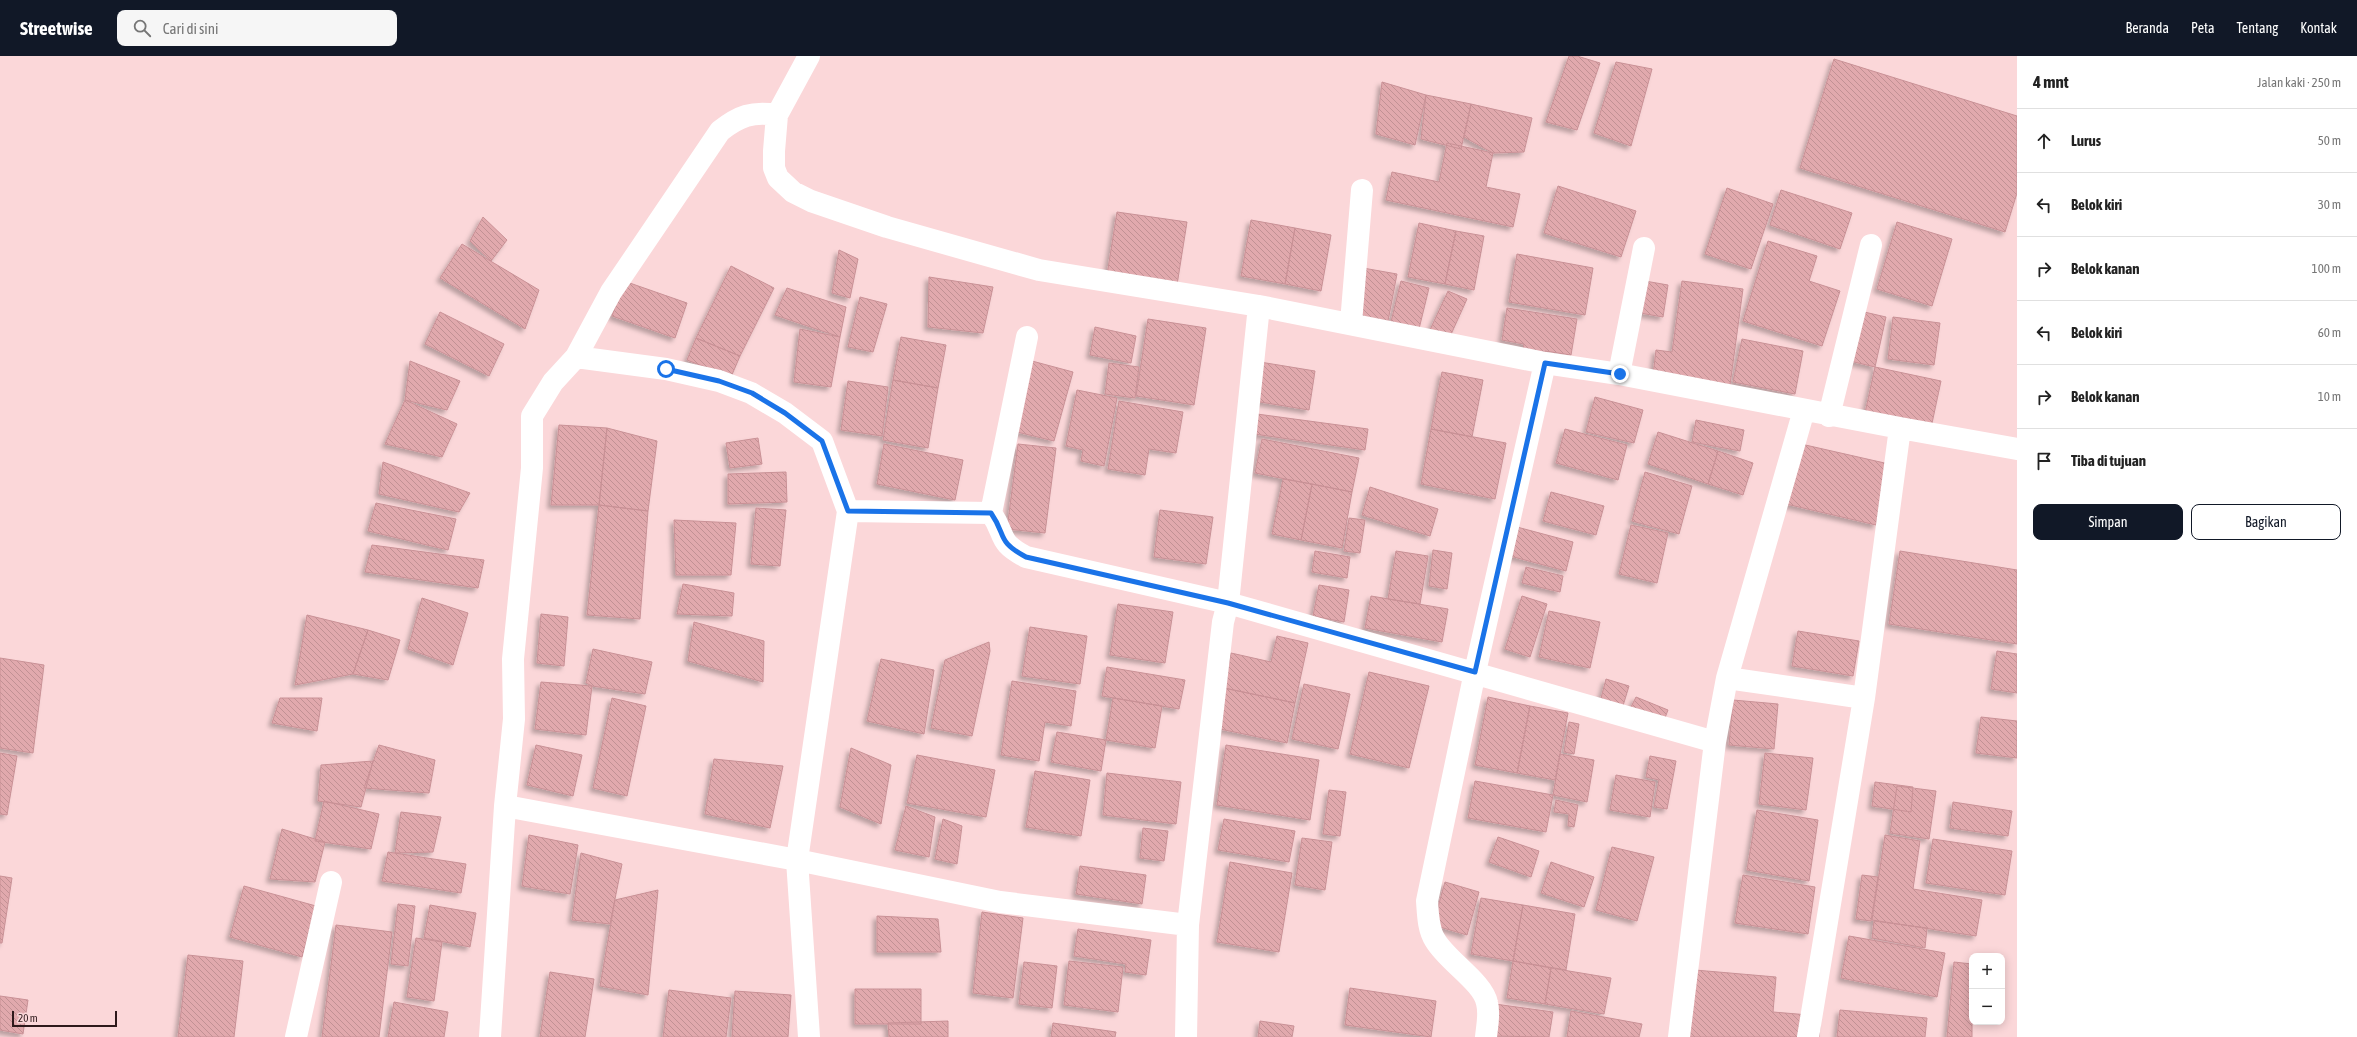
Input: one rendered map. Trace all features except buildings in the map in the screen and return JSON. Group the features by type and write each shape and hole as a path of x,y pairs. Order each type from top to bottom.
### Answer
{"street":[{"path":"809,56 776,115 774,168 778,178 793,192 811,201 887,227 1039,270 1259,306 1351,323 1545,363 1620,374 1829,416 2017,450"},
{"path":"490,1037 494,1001 505,806 514,719 513,659 532,468 532,416 553,382 576,357 611,292 720,132 734,120 745,114 776,115"},
{"path":"1351,323 1362,190"},
{"path":"1829,416 1871,245"},
{"path":"1620,374 1644,248"},
{"path":"1186,1037 1188,925 1223,622 1228,603 1259,306"},
{"path":"1027,337 991,513 998,524 1003,541 1009,548 1026,557 1228,603 1475,672 1715,742"},
{"path":"576,357 666,369 719,381 752,393 785,413 822,441 848,511 797,860 809,1037"},
{"path":"1486,1037 1488,1008 1483,992 1452,962 1434,939 1429,923 1427,901 1475,672 1545,363"},
{"path":"1679,1037 1715,742 1727,678 1804,410"},
{"path":"1808,1037 1864,698 1900,428"},
{"path":"848,511 991,513"},
{"path":"1727,678 1864,698"},
{"path":"505,806 797,860 1000,902 1188,925"},
{"path":"296,1037 331,882"}],"route":[{"path":"666,369 719,381 752,393 785,413 822,441 848,511 991,513 998,524 1003,541 1009,548 1026,557 1228,603 1475,672 1545,363 1620,374"}]}
